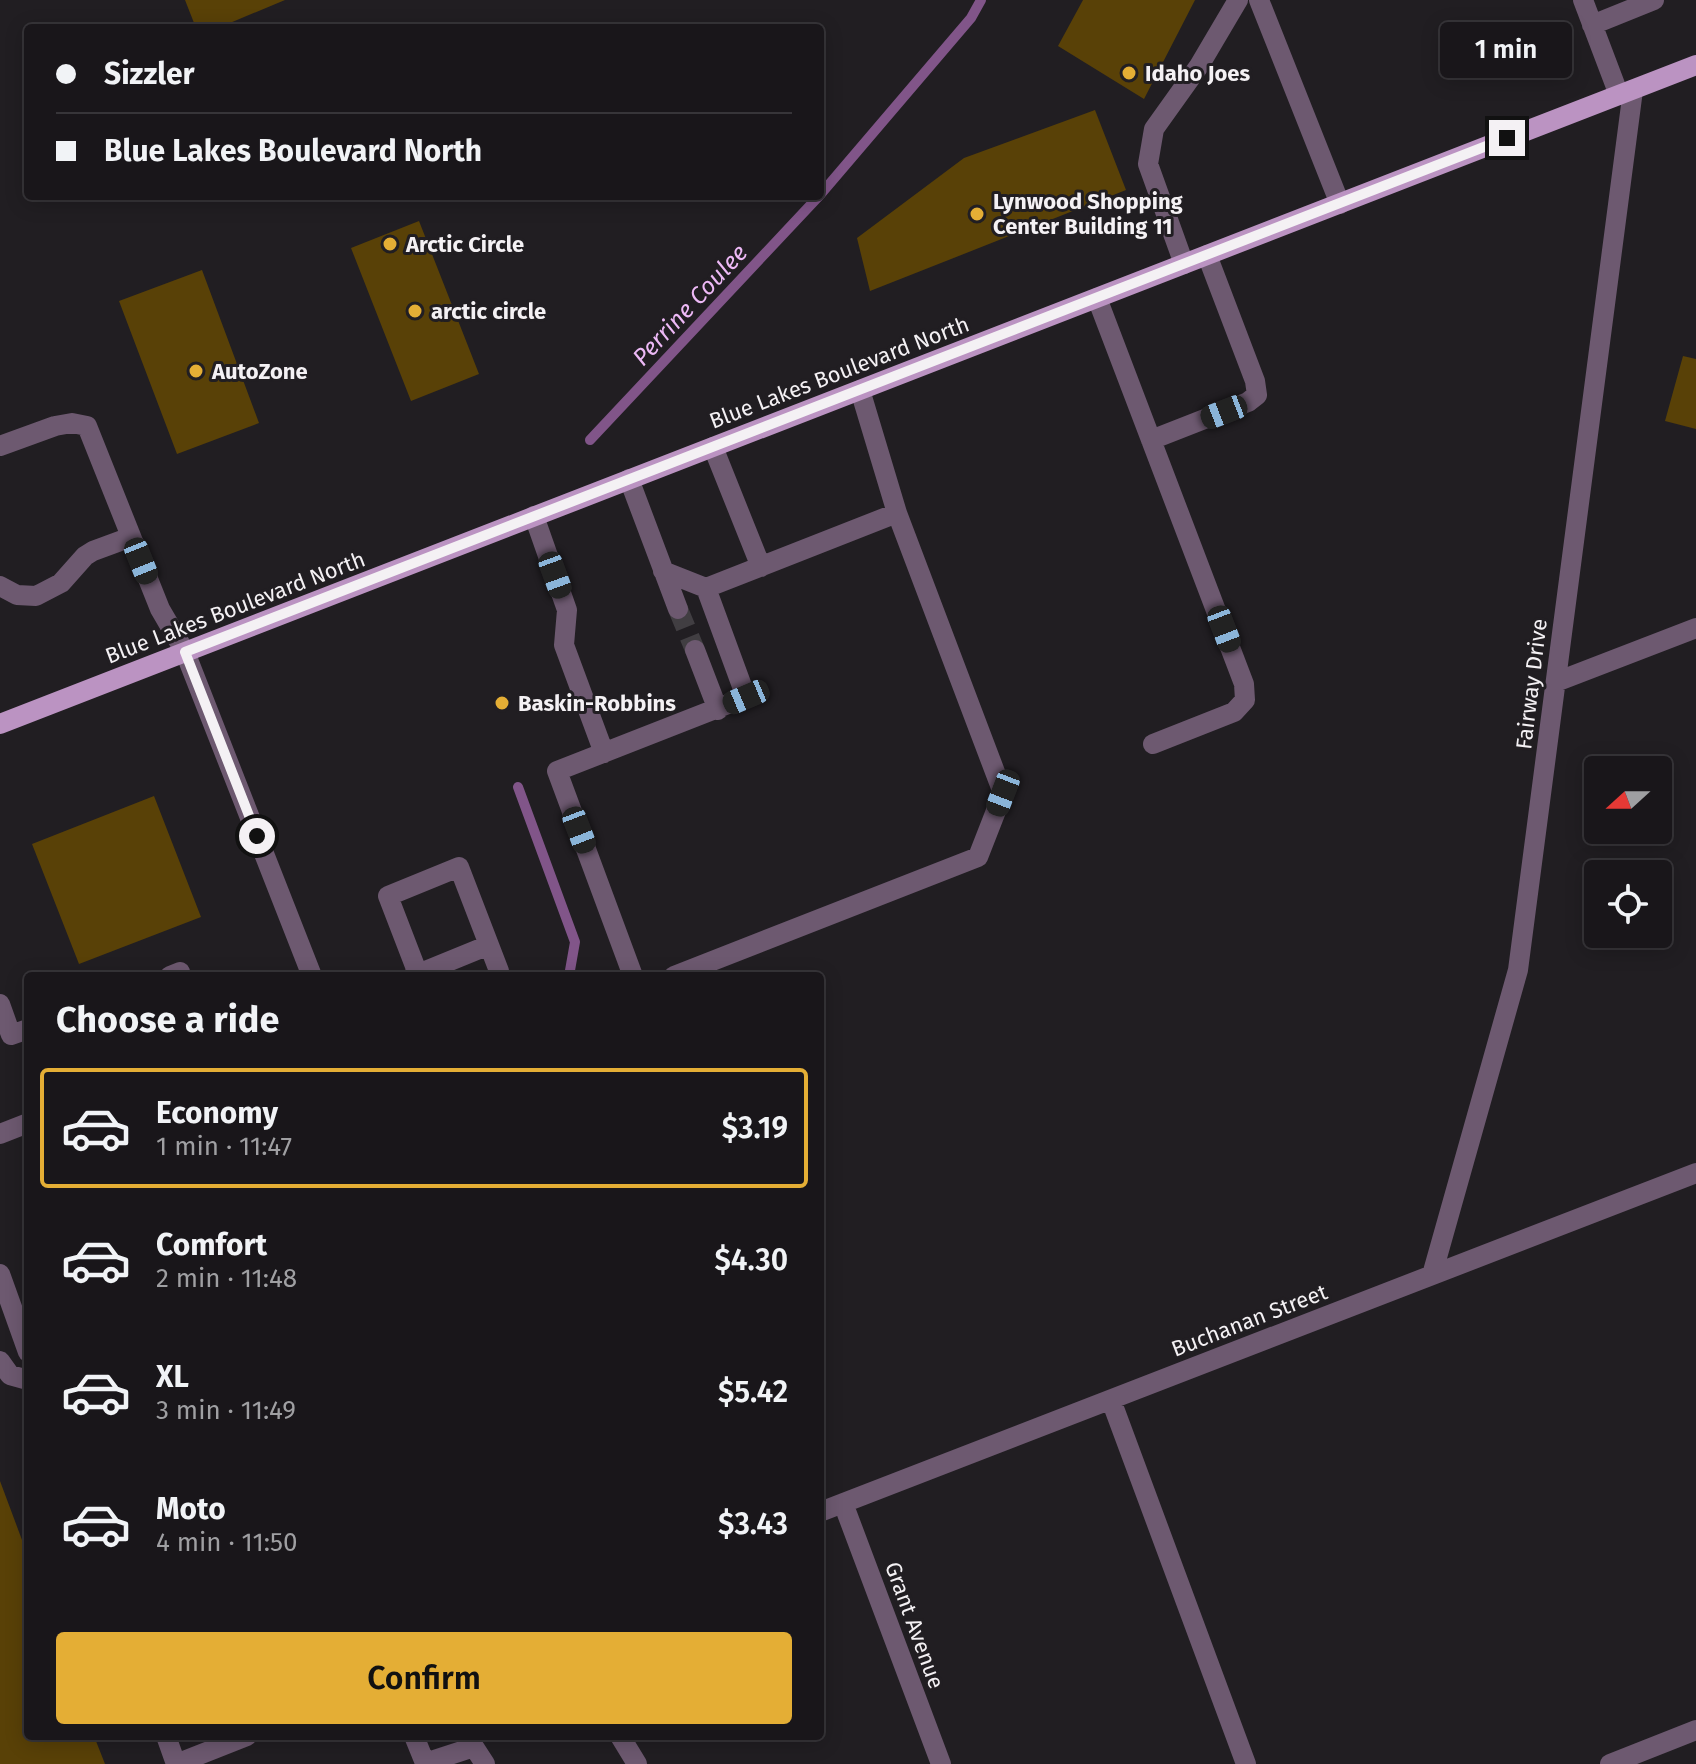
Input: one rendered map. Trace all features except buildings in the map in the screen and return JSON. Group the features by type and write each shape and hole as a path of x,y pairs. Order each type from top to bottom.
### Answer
{"main road":[{"name":"Blue Lakes Boulevard North","path":"0,724 1696,65"}],"street":[{"path":"1184,264 1148,164 1154,129 1199,66 1238,0"},
{"path":"1259,0 1340,204"},
{"path":"1583,0 1592,25 1626,92"},
{"path":"1592,25 1654,0"},
{"name":"Fairway Drive","path":"1432,1275 1518,970 1556,682 1626,92"},
{"path":"1151,440 1248,402 1257,395 1255,381 1207,255"},
{"path":"1097,298 1244,684 1245,700 1234,712 1153,744"},
{"path":"684,972 978,857 1003,793 897,513 860,390"},
{"path":"0,446 55,426 72,423 87,426 160,609 185,652 310,972"},
{"path":"713,447 761,567"},
{"path":"629,479 678,609"},
{"path":"663,571 706,588 897,513"},
{"path":"534,516 567,610 564,645 604,753"},
{"path":"0,586 17,595 36,596 61,583 93,551 131,537"},
{"path":"632,972 557,771 746,697 706,588"},
{"path":"1556,682 1696,628"},
{"path":"695,650 718,710"},
{"path":"415,972 388,896 459,867 499,972"},
{"path":"423,972 489,945"},
{"path":"0,1004 13,1034"},
{"path":"0,1134 24,1125"},
{"name":"Buchanan Street","path":"824,1510 1696,1173"},
{"path":"0,1274 24,1341"},
{"path":"1111,1400 1246,1764"},
{"name":"Grant Avenue","path":"843,1503 941,1764"},
{"path":"1610,1764 1696,1730"},
{"path":"167,1740 176,1764 237,1740"},
{"path":"416,1740 425,1763 474,1747 485,1764"},
{"path":"622,1740 637,1764"}],"waterway":[{"name":"Perrine Coulee","path":"824,190 971,18 981,0"},
{"name":"Perrine Coulee","path":"590,440 815,200"},
{"name":"Perrine Coulee","path":"518,787 575,942 570,972"}],"tunnel":[{"path":"678,609 695,650"}],"place":[{"name":"Idaho Joes","path":"1129,73"},
{"name":"Lynwood Shopping Center Building 11","path":"977,214"},
{"name":"Arctic Circle","path":"390,244"},
{"name":"arctic circle","path":"415,311"},
{"name":"AutoZone","path":"196,371"},
{"name":"Baskin-Robbins","path":"502,703"}],"route":[{"path":"257,836 185,652 1507,138"}]}
